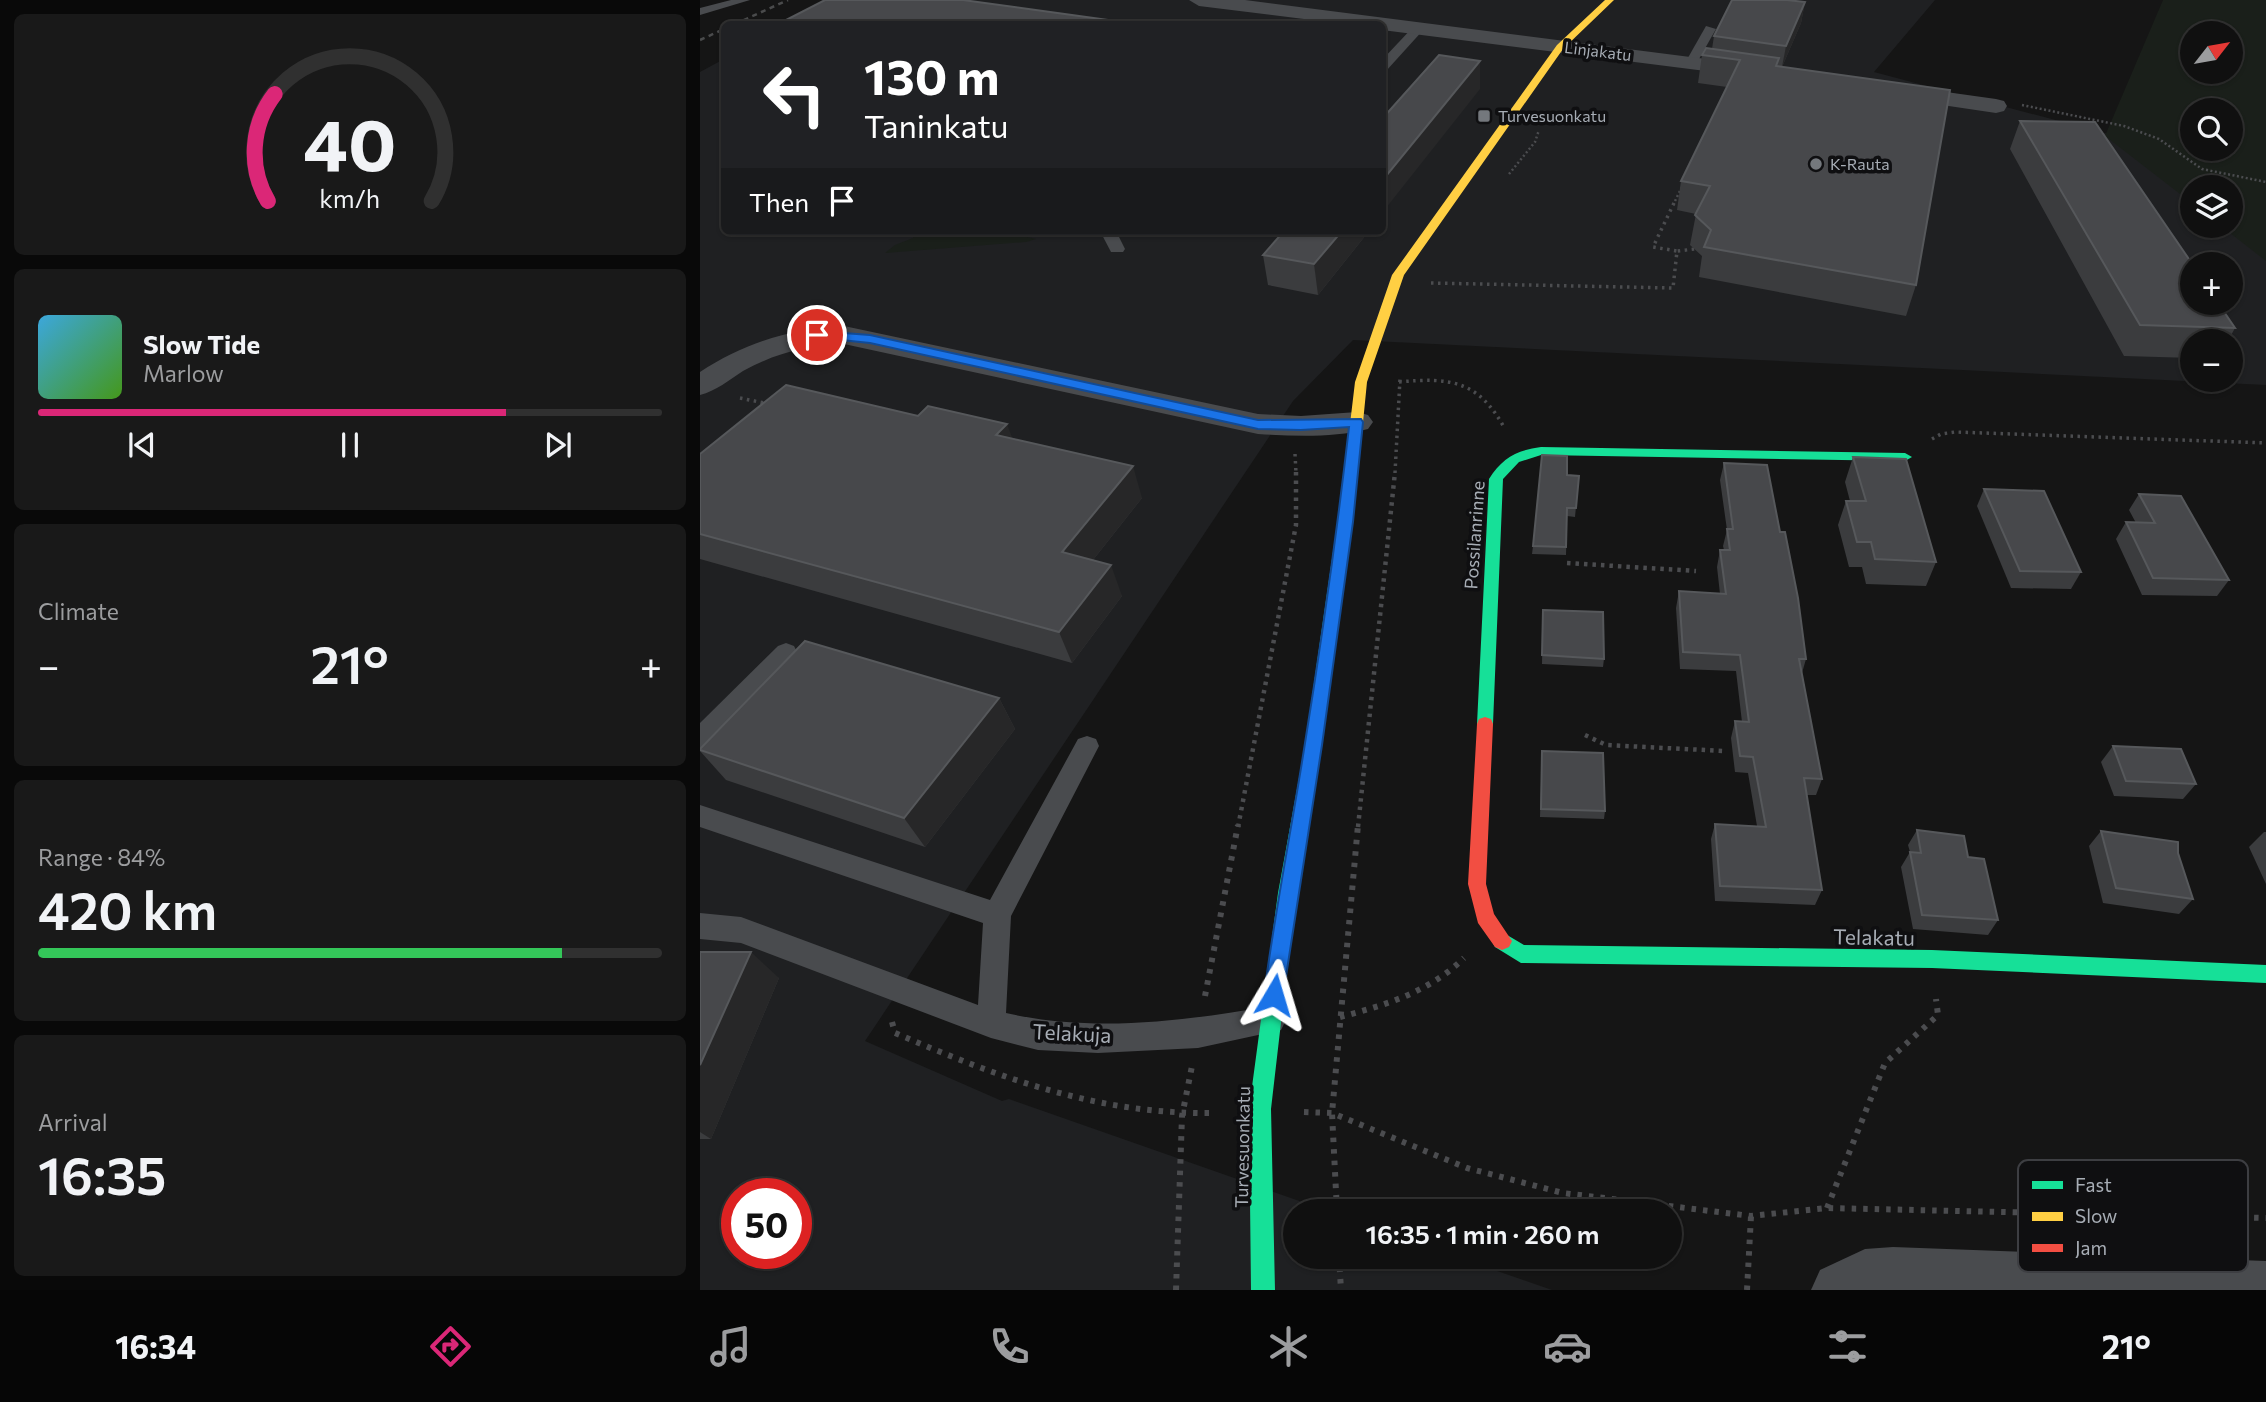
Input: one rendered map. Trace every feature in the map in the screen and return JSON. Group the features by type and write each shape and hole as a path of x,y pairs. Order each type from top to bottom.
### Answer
{"main road":[{"name":"Turvesuonkatu","path":"1263,1290 1260,1109 1287,893 1313,745 1346,522 1362,382 1398,275 1560,47 1610,0"},
{"path":"1510,459 1524,452 1542,450 1905,457"},
{"name":"Possilanrinne","path":"1490,929 1480,907 1477,871 1496,479 1510,459"},
{"name":"Telakatu","path":"1490,929 1502,943 1521,954 1932,960 2266,974"}],"street":[{"name":"Linjakatu","path":"1199,0 1364,21"},
{"name":"Linjakatu","path":"1386,24 1779,75"},
{"path":"1874,89 1996,106"},
{"path":"700,386 724,369 767,347 817,335 844,335 1220,418 1258,424 1301,426 1357,422"},
{"path":"1840,1290 1865,1278 1893,1276 2266,1290"}],"lane":[{"path":"700,12 744,0"},
{"path":"1386,64 1419,28"},
{"path":"1691,63 1710,29"},
{"path":"1110,235 1117,249"},
{"path":"700,738 786,652"},
{"path":"991,1024 997,915 1087,746"},
{"path":"700,817 997,915"},
{"path":"700,926 741,930 880,981"},
{"name":"Telakuja","path":"880,981 991,1024 1038,1035 1098,1038 1198,1033 1271,1020"}],"path":[{"path":"1996,106 2020,105 2048,109 2124,126 2159,139 2202,169 2266,182"},
{"path":"1506,178 1535,142 1541,121"},
{"path":"1682,186 1653,247 1677,251 1695,249"},
{"path":"1430,283 1673,288 1677,251"},
{"path":"1424,294 1437,273"},
{"path":"1336,1199 1332,1113 1355,855 1393,510 1401,371"},
{"path":"1400,382 1445,379 1471,387 1497,412 1506,432 1510,459"},
{"path":"1176,1290 1182,1116 1296,526 1298,496 1293,460 1301,426"},
{"path":"1905,457 1941,434 1955,432 2266,443"},
{"path":"1567,563 1696,571"},
{"path":"1585,735 1606,745 1724,751"},
{"path":"1340,1017 1385,1005 1427,988 1458,965 1490,929"},
{"path":"1827,1208 1885,1063 1938,1015 1932,960"},
{"path":"880,981 895,1033 973,1067 1097,1104 1182,1116 1260,1109 1332,1113 1467,1168 1563,1193 1751,1216 1827,1208 2018,1212"},
{"path":"1747,1290 1751,1216"},
{"path":"2248,1218 2266,1218"},
{"path":"1340,1269 1341,1290"}],"shaded area":[{"path":"841,0 1935,0 1874,72 2108,134 2180,184 2180,238 2243,238 2243,233 2266,245 2266,385 2243,384 2243,329 2180,329 2180,381 1353,340 1293,401 865,1041 1002,1101 1009,1099 1294,1199 1283,1199 1283,1269 1492,1269 1552,1290 700,1290 700,72 721,61 721,235 1386,235 1386,21 799,21"},
{"path":"2163,0 2266,0 2266,261 2236,238 2243,238 2243,175 2180,175 2180,194 2105,136"},
{"path":"913,235 1019,235 1036,239 885,253 895,245 913,238"}],"building":[{"path":"825,0 963,0 1115,21 793,21 786,20"},
{"path":"1732,0 1805,2 1786,46 1714,36"},
{"name":"K-Rauta","path":"1706,48 1779,58 1776,66 1950,90 1916,285 1704,247 1711,230 1695,215 1710,186 1681,181 1740,60 1702,55"},
{"path":"1439,55 1480,61 1386,176 1386,115"},
{"path":"2020,121 2095,122 2184,252 2180,252 2180,315 2226,315 2235,328 2140,325"},
{"path":"1280,235 1339,235 1314,264 1263,255"},
{"path":"786,385 918,416 928,406 1007,424 996,435 1133,466 1062,552 1111,565 1059,632 700,534 700,454"},
{"path":"1542,455 1567,456 1567,475 1579,476 1576,508 1567,508 1566,547 1533,546"},
{"path":"1853,457 1906,459 1936,562 1875,559 1871,542 1857,542 1846,501 1866,501"},
{"path":"1724,463 1767,465 1780,532 1785,532 1806,659 1799,659 1822,779 1804,778 1822,890 1720,886 1715,824 1766,827 1753,757 1740,756 1735,721 1749,722 1740,655 1683,652 1679,591 1726,594 1720,550 1730,550 1727,529 1733,529"},
{"path":"1984,489 2044,491 2081,572 2020,571"},
{"path":"2139,494 2181,496 2229,580 2153,578 2126,522 2155,523"},
{"path":"1543,610 1603,612 1604,659 1542,655"},
{"path":"805,641 999,698 904,818 700,750"},
{"path":"2113,746 2181,749 2196,784 2126,781"},
{"path":"1542,751 1603,753 1605,811 1541,809"},
{"path":"1917,830 1964,836 1968,857 1984,859 1998,920 1922,915 1910,852 1921,853"},
{"path":"2101,831 2178,842 2178,853 2193,899 2116,888"},
{"path":"700,952 751,952 700,1065"}],"railway":[{"path":"742,21 788,0"},
{"path":"700,40 721,30"}],"traffic: fast":[{"path":"1485,724 1496,479 1514,459 1541,451 1905,457"},
{"path":"1263,1290 1260,1109 1287,893 1313,745 1350,483"},
{"path":"1502,941 1521,954 1932,959 2266,974"}],"traffic: slow":[{"path":"1350,483 1361,382 1398,275 1560,47 1610,0"}],"traffic: jam":[{"path":"1485,724 1477,884 1485,917 1502,941"}],"place":[{"name":"Turvesuonkatu","path":"1484,116"},
{"name":"K-Rauta","path":"1816,164"}],"route":[{"path":"817,335 870,339 1220,418 1258,424 1301,426 1357,422 1346,522 1313,745 1287,893 1274,995"}]}
